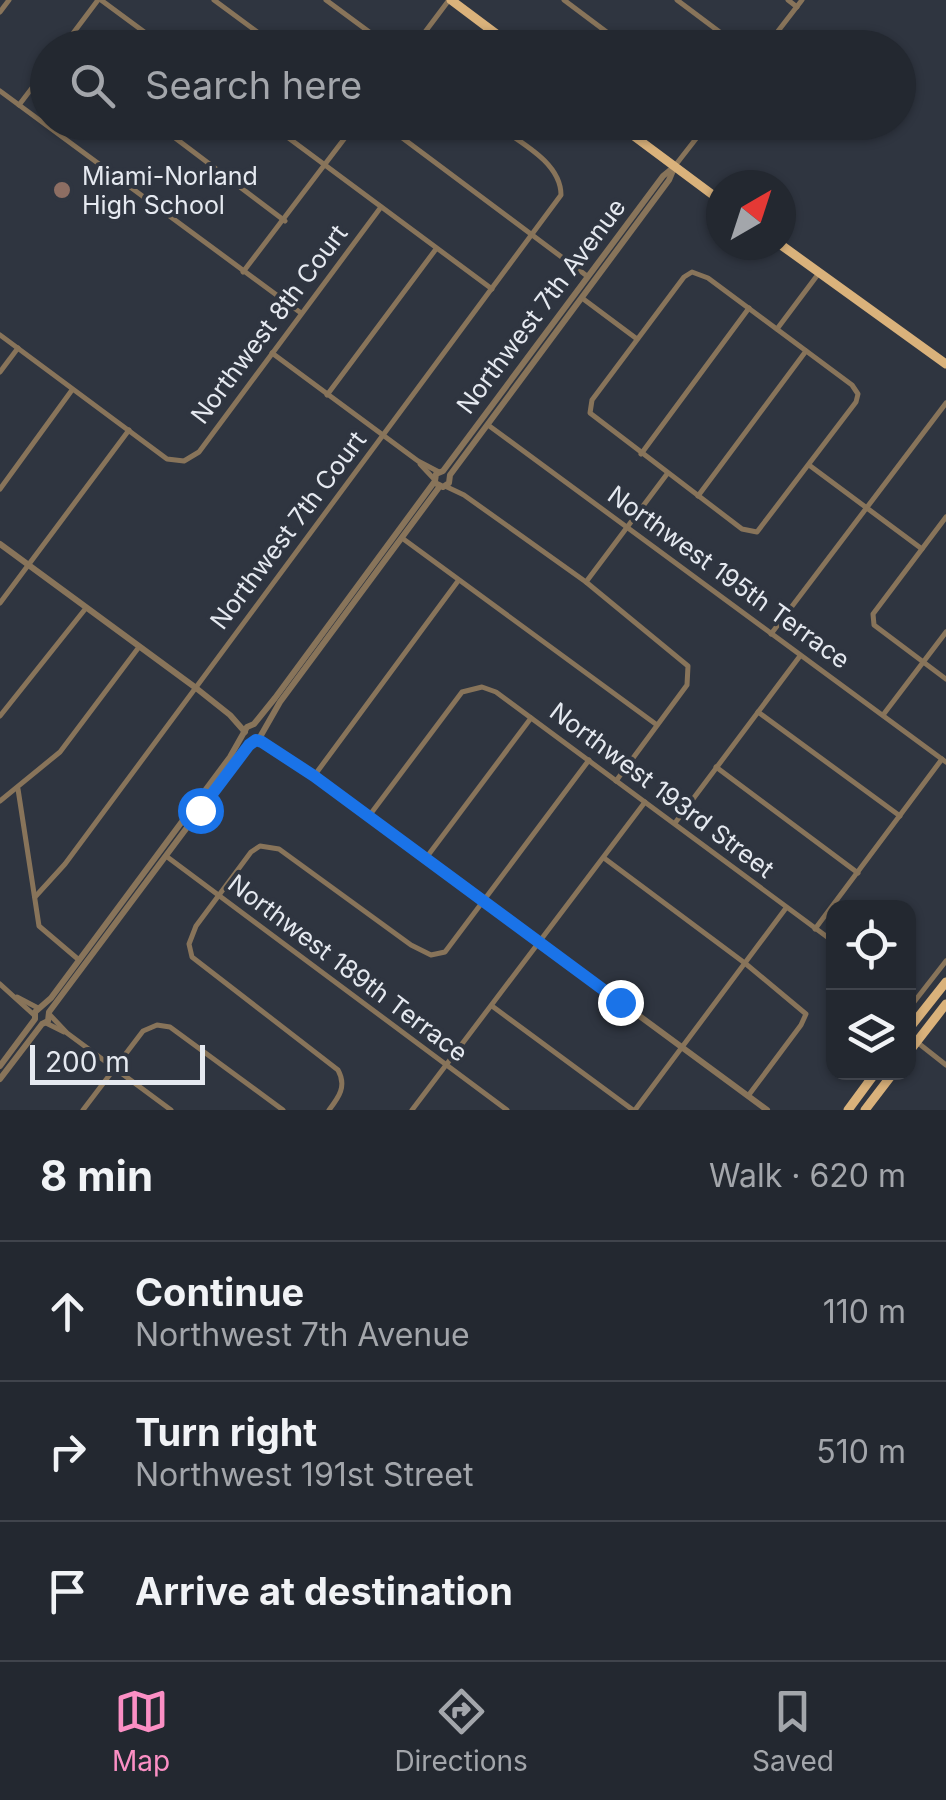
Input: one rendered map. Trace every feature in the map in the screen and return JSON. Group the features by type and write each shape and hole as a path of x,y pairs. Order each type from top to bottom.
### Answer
{"main road":[{"path":"450,0 490,30"},
{"path":"639,140 706,190"},
{"path":"796,256 946,364"},
{"path":"916,1026 946,982"},
{"path":"916,1031 946,1004"},
{"path":"848,1110 870,1080"},
{"path":"865,1110 888,1080"}],"street":[{"path":"0,12 9,0"},
{"path":"76,30 100,0 141,30"},
{"path":"214,0 254,30"},
{"path":"326,0 367,30"},
{"path":"427,30 450,0"},
{"path":"564,0 604,30"},
{"path":"677,0 717,30"},
{"path":"788,0 797,7"},
{"path":"779,30 802,0"},
{"path":"0,91 30,113"},
{"path":"19,105 30,91"},
{"path":"66,140 301,313"},
{"path":"178,140 285,221"},
{"path":"291,140 492,289"},
{"path":"243,272 344,140"},
{"path":"405,140 587,276"},
{"name":"Northwest 7th Court","path":"35,897 65,864 561,195 561,182 552,167 516,140"},
{"name":"Northwest 7th Avenue","path":"0,1066 258,736 587,276 694,140"},
{"name":"Northwest 7th Avenue","path":"0,1079 80,960 248,729 488,425 669,180 674,167"},
{"name":"Northwest 8th Court","path":"129,430 168,459 184,461 199,452 382,207"},
{"path":"327,395 437,248"},
{"path":"692,272 700,272 749,308 852,385 858,394 856,402 762,529 751,532 592,418 589,408 692,272"},
{"path":"777,329 819,274"},
{"path":"582,298 638,339"},
{"path":"641,454 749,308"},
{"path":"0,335 129,430 0,604"},
{"path":"0,372 18,348"},
{"path":"698,496 806,350"},
{"path":"272,354 586,582 688,666 687,685 616,781"},
{"path":"0,489 73,389"},
{"path":"771,634 946,403"},
{"name":"Northwest 195th Terrace","path":"488,425 944,761"},
{"path":"809,465 922,549"},
{"path":"586,582 667,474"},
{"path":"946,517 873,614 874,624 946,679"},
{"path":"402,538 658,725"},
{"path":"0,544 767,1110"},
{"path":"314,776 459,580"},
{"path":"0,716 86,608"},
{"path":"883,715 946,632"},
{"path":"0,801 60,752 139,646"},
{"path":"674,823 800,656"},
{"name":"Northwest 193rd Street","path":"369,816 462,692 482,687 496,692 826,937"},
{"path":"758,712 900,816"},
{"path":"426,858 531,718"},
{"path":"248,729 258,736"},
{"path":"329,1110 340,1096 343,1082 338,1070 192,957 189,944 196,926 251,852 269,846 279,849 411,945 431,955 445,952 588,760"},
{"path":"815,929 944,761"},
{"path":"716,768 858,872"},
{"path":"18,789 39,926 80,960"},
{"path":"412,1110 645,802"},
{"name":"Northwest 189th Terrace","path":"166,856 507,1110"},
{"path":"604,858 806,1014 802,1025 748,1096"},
{"path":"492,1006 634,1110 787,908"},
{"path":"916,995 946,961"},
{"path":"0,984 171,1110"},
{"path":"916,1003 924,1010"},
{"path":"84,1110 143,1031 157,1024 170,1027 283,1110"},
{"path":"916,1040 946,1065"}],"place":[{"name":"Miami-Norland High School","path":"62,190"}],"route":[{"path":"200,810 253,740 262,742 314,776 620,1002"}]}
